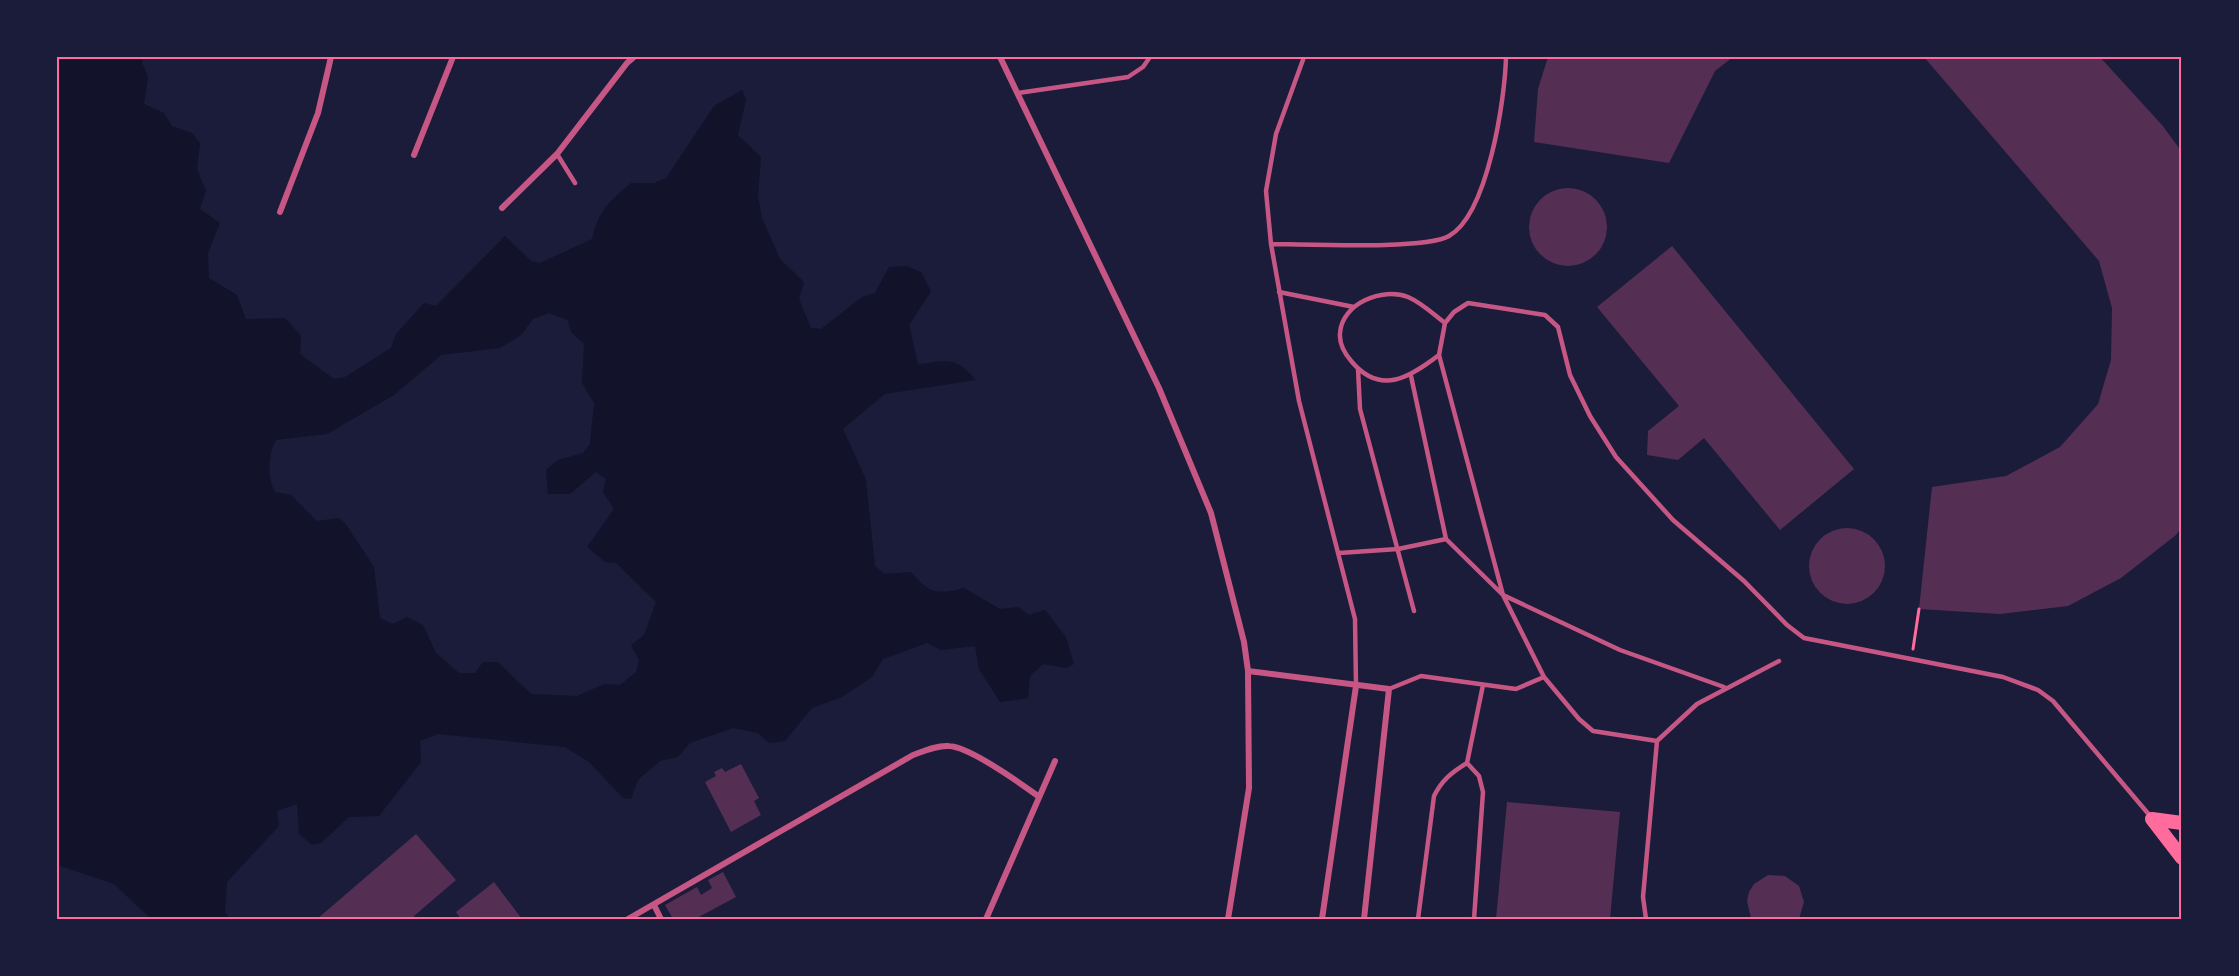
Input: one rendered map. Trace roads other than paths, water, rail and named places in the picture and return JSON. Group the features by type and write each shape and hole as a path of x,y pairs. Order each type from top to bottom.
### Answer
{"main road":[{"path":"2152,819 2182,823"},
{"path":"2152,819 2182,858"}],"street":[{"path":"280,212 318,113 331,57"},
{"path":"414,155 453,57"},
{"path":"502,208 557,154 634,57"},
{"path":"1000,57 1158,387 1211,513 1244,642 1248,671 1250,788 1228,919"},
{"path":"1248,671 1389,689 1364,919"},
{"path":"1322,919 1356,686"},
{"path":"628,919 913,755 930,749 950,746 965,751 1038,796"},
{"path":"986,919 1004,883 1038,796 1055,761"},
{"path":"654,905 661,919"}],"lane":[{"path":"1018,93 1128,78 1143,67 1150,57"},
{"path":"1304,57 1276,134 1266,191 1271,244 1299,401 1355,620 1356,686"},
{"path":"1271,244 1412,244 1447,238 1460,229 1473,207 1492,153 1506,88 1506,57"},
{"path":"557,154 575,183"},
{"path":"1279,292 1354,307"},
{"path":"1439,355 1411,376 1382,382 1358,369 1344,352 1340,333 1354,307 1371,297 1388,293 1405,296 1422,304 1445,323"},
{"path":"1657,741 1593,730 1580,719 1544,677 1503,595 1439,355 1445,323 1454,312 1468,303 1545,315 1558,327 1563,337 1570,375 1590,416 1616,457 1673,520 1744,581 1787,625 1804,638 2003,677 2038,690 2053,701 2152,819"},
{"path":"1358,369 1360,409 1414,611"},
{"path":"1411,376 1446,539 1503,595 1620,650 1724,687"},
{"path":"1339,553 1398,549 1446,539"},
{"path":"1646,919 1643,897 1657,741 1697,704 1724,687 1779,661"},
{"path":"1389,689 1421,676 1516,689 1544,677"},
{"path":"1418,919 1434,796 1446,777 1467,763 1483,685"},
{"path":"1467,763 1479,776 1483,792 1474,919"}]}
